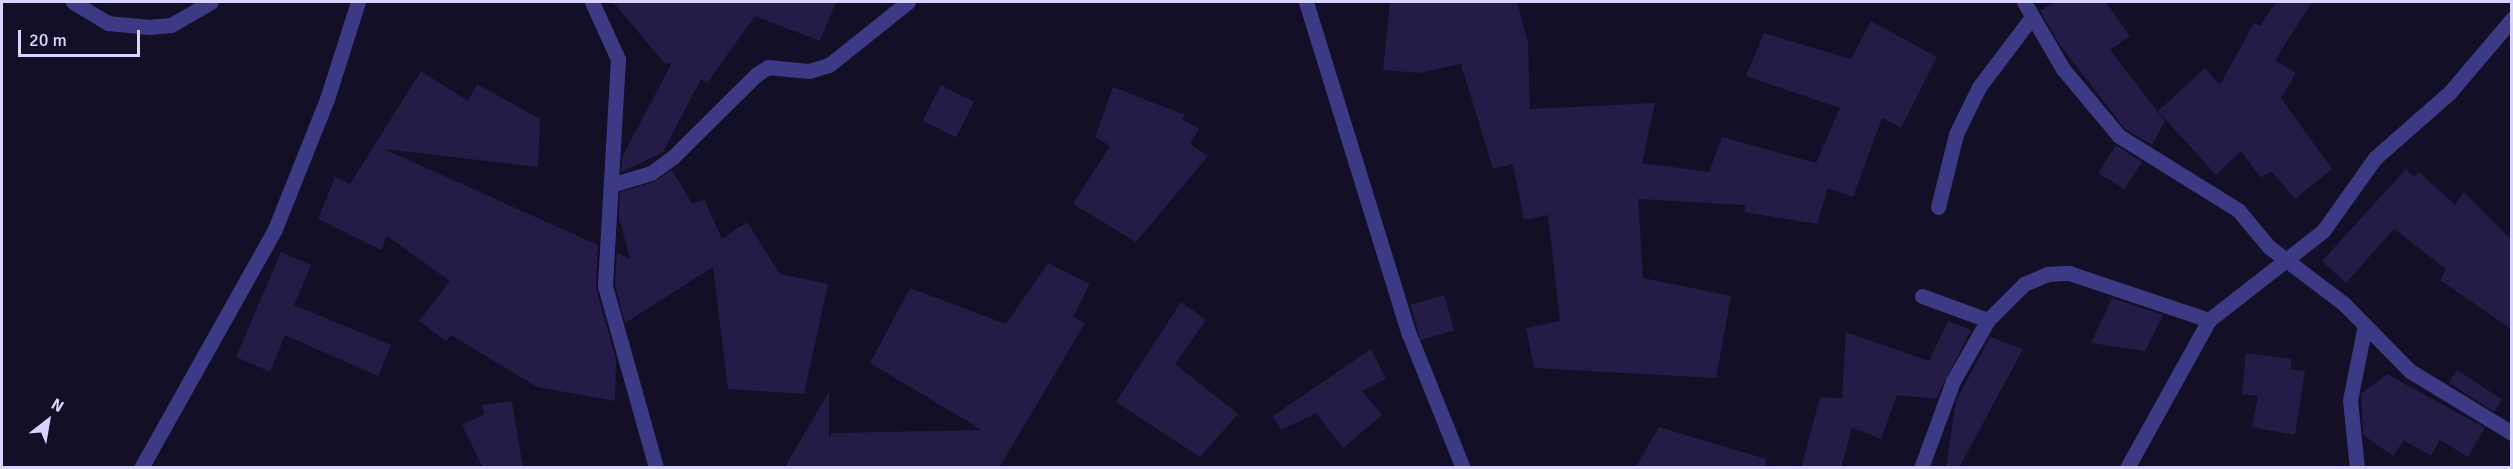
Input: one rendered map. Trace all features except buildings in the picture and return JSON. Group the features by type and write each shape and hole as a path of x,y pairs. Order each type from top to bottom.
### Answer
{"street":[{"path":"73,2 108,23 149,27 171,25 211,2"},
{"path":"141,468 275,229 327,99 358,2"},
{"path":"592,2 618,59 605,286 656,468"},
{"path":"611,185 651,173 673,157 756,75 768,67 809,70 829,65 908,2"},
{"path":"1306,2 1408,334 1463,468"},
{"path":"2024,2 2032,17 2108,125 2238,210 2285,259 2365,325 2437,392 2511,433"},
{"path":"1938,207 1956,134 1979,87 2032,17"},
{"path":"2127,468 2209,320 2323,231 2375,158 2450,92 2511,19"},
{"path":"1922,468 1953,381 1988,320 2024,284 2057,272 2209,320"},
{"path":"1922,296 1988,320"},
{"path":"2357,468 2350,400 2365,325"}]}
